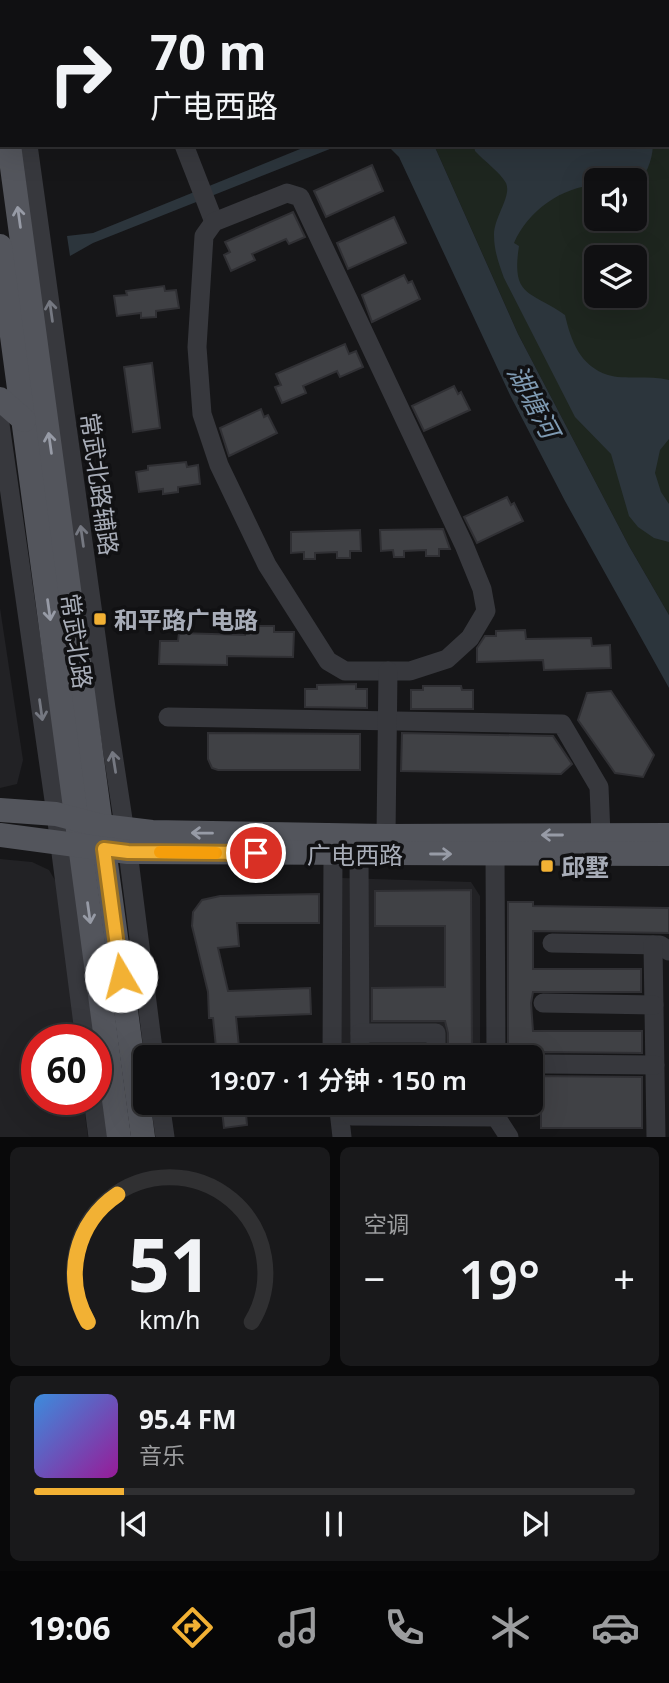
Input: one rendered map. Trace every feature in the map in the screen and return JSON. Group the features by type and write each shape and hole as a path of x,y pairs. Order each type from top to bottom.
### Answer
{"main road":[{"name":"常武北路","path":"9,147 30,300 91,835"},
{"name":"常武北路","path":"0,246 16,361 12,422 91,835 139,1135"},
{"path":"30,300 44,262"},
{"path":"0,388 16,361"},
{"path":"0,399 12,422"},
{"name":"广电西路","path":"0,810 91,835 333,854 669,854"},
{"name":"广电西路","path":"0,835 152,832 386,836 669,835"}],"street":[{"name":"常武北路辅路","path":"28,147 44,262 91,835 85,1024"},
{"path":"185,147 214,222"},
{"path":"287,193 300,197 464,545 482,589 486,611 470,638 447,659 410,671 345,671 328,661 267,565 219,465 202,414 197,347 204,236 214,222 287,193"},
{"path":"386,836 388,671"},
{"path":"168,717 562,724 599,788 601,835"},
{"name":"常武北路辅路","path":"91,835 151,1045"},
{"path":"332,1045 333,854"},
{"path":"359,854 360,1045"},
{"path":"495,854 496,1045"},
{"path":"552,943 661,948 654,1005 662,1094 656,1137"},
{"path":"544,1003 654,1005"},
{"path":"360,1033 436,1033 436,1045"},
{"path":"543,1064 660,1053"},
{"path":"96,1115 99,1137"},
{"path":"162,1115 165,1137"},
{"path":"342,1137 344,1115"},
{"path":"498,1115 509,1137"}],"shaded area":[{"path":"435,147 669,147 669,615 629,546 518,334"},
{"path":"0,608 23,760 17,784 0,788"},
{"path":"0,859 32,862 49,870 59,887 74,1024 21,1024 21,1115 85,1115 88,1137 0,1137"},
{"path":"342,878 471,882 480,896 480,1045 340,1045"}],"water":[{"path":"305,147 335,147 93,243 70,256 67,236 93,233"},
{"name":"湖塘河","path":"389,147 435,147 518,334 629,546 669,615 669,688 565,501 510,395 399,157"},
{"path":"474,147 653,147 647,170 584,168 584,187 559,196 537,211 514,243 519,246 517,263 521,284 533,296 565,315 578,351 590,365 608,375 669,380 669,439 660,450 655,473 661,492 669,504 669,542 654,538 638,527 629,516 611,454 575,417 504,278 494,235 507,194 506,183 475,151"}],"building":[{"path":"372,165 383,191 326,217 314,191"},
{"path":"293,212 305,237 289,244 286,239 252,254 255,260 231,271 224,255 230,252 225,242"},
{"path":"394,217 406,243 348,269 337,243"},
{"path":"404,275 408,283 412,281 420,299 372,322 362,295"},
{"path":"164,286 165,291 176,290 179,308 156,311 156,317 141,318 141,313 117,316 114,296 127,295 126,291"},
{"path":"345,344 349,354 356,351 363,367 340,377 337,371 303,386 306,393 282,403 275,387 281,385 276,374"},
{"path":"152,363 160,428 133,432 124,367"},
{"path":"454,386 458,394 461,392 470,410 424,431 412,406"},
{"path":"261,409 264,417 268,415 277,433 229,456 220,428"},
{"path":"186,462 187,467 198,465 200,484 178,487 178,492 163,494 163,489 139,492 136,472 148,470 148,466"},
{"path":"507,497 511,505 514,503 523,521 477,543 464,517"},
{"path":"443,529 450,549 439,549 439,556 426,556 426,550 404,551 404,557 394,557 393,550 381,551 380,530"},
{"path":"360,530 361,551 350,551 350,558 337,558 337,552 315,553 315,559 304,559 304,552 291,553 291,532"},
{"path":"245,626 274,626 274,632 294,632 293,657 227,656 227,665 159,664 160,641 178,641 179,633 245,635"},
{"path":"525,630 526,639 591,638 592,646 610,645 611,668 544,670 543,660 477,662 477,648 485,636 496,636 496,631"},
{"path":"356,684 356,689 367,689 367,708 305,707 305,689 317,689 317,685"},
{"path":"423,686 461,686 462,690 473,690 473,709 411,709 411,690 423,690"},
{"path":"611,691 654,755 643,777 615,773 578,720 587,693"},
{"path":"208,733 360,734 360,770 218,770 212,768 208,759"},
{"path":"402,733 553,736 572,764 561,774 401,771"},
{"path":"471,890 472,1045 448,1045 445,1021 372,1021 372,988 445,987 445,926 375,926 375,891"},
{"path":"319,894 319,923 237,923 239,946 218,948 228,991 310,988 311,1014 236,1017 239,1045 216,1045 213,1018 209,1018 208,992 192,926 193,912 202,900 220,896"},
{"path":"508,902 533,902 533,906 669,908 669,933 533,931 533,969 641,969 641,992 533,992 533,1031 642,1031 642,1053 543,1052 543,1045 508,1045"},
{"path":"543,1076 642,1077 642,1128 541,1128"},
{"path":"222,1115 246,1115 247,1125 224,1128"}],"slow traffic":[{"path":"160,852 216,853"}],"place":[{"name":"和平路广电路","path":"100,619"},
{"name":"邱墅","path":"547,866"}],"route":[{"path":"121,976 104,849 128,852 256,853"}]}
